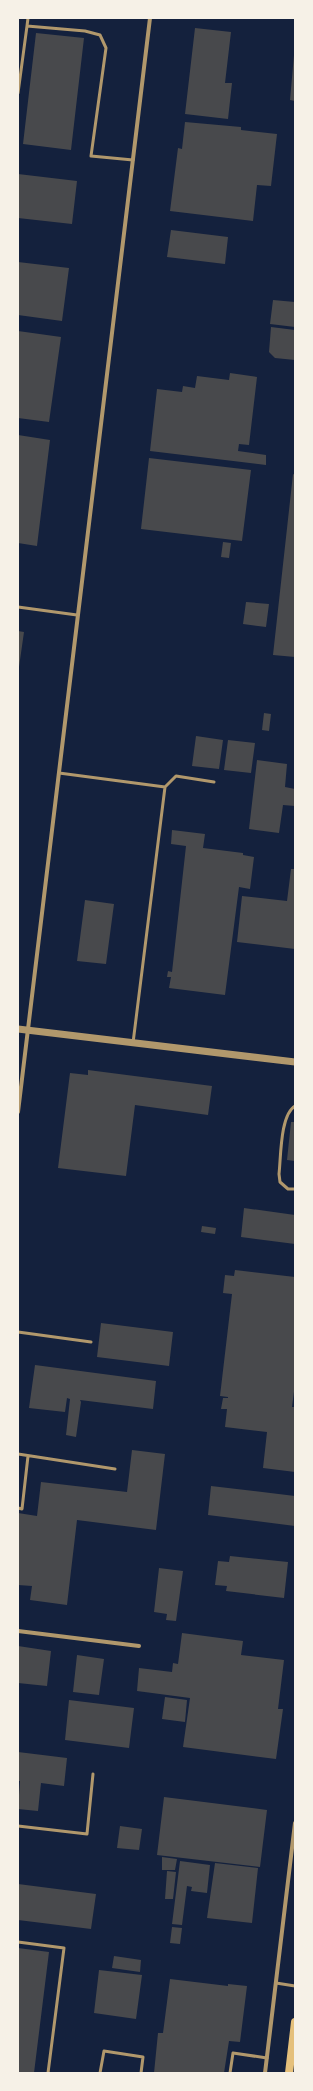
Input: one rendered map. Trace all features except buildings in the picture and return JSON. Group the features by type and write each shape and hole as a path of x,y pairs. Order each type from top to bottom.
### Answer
{"main road":[{"path":"289,2073 295,2022"}],"street":[{"path":"18,1112 150,18"},
{"path":"18,1029 295,1062"},
{"path":"18,1631 139,1646"},
{"path":"265,2073 295,1823"}],"lane":[{"path":"18,93 28,18"},
{"path":"27,26 85,31 100,35 106,48 91,156 133,160"},
{"path":"18,607 77,616"},
{"path":"59,773 165,787"},
{"path":"133,1043 165,787 176,776 214,782"},
{"path":"295,1106 289,1110 284,1124 279,1174 280,1182 288,1189 295,1189"},
{"path":"18,1332 91,1342"},
{"path":"18,1454 115,1469"},
{"path":"18,1508 22,1509 28,1456"},
{"path":"18,1826 87,1834 93,1774"},
{"path":"18,1942 64,1948 48,2073"},
{"path":"276,1983 295,1986"},
{"path":"100,2073 104,2052 143,2057 141,2073"},
{"path":"230,2073 233,2053 267,2058"}]}
